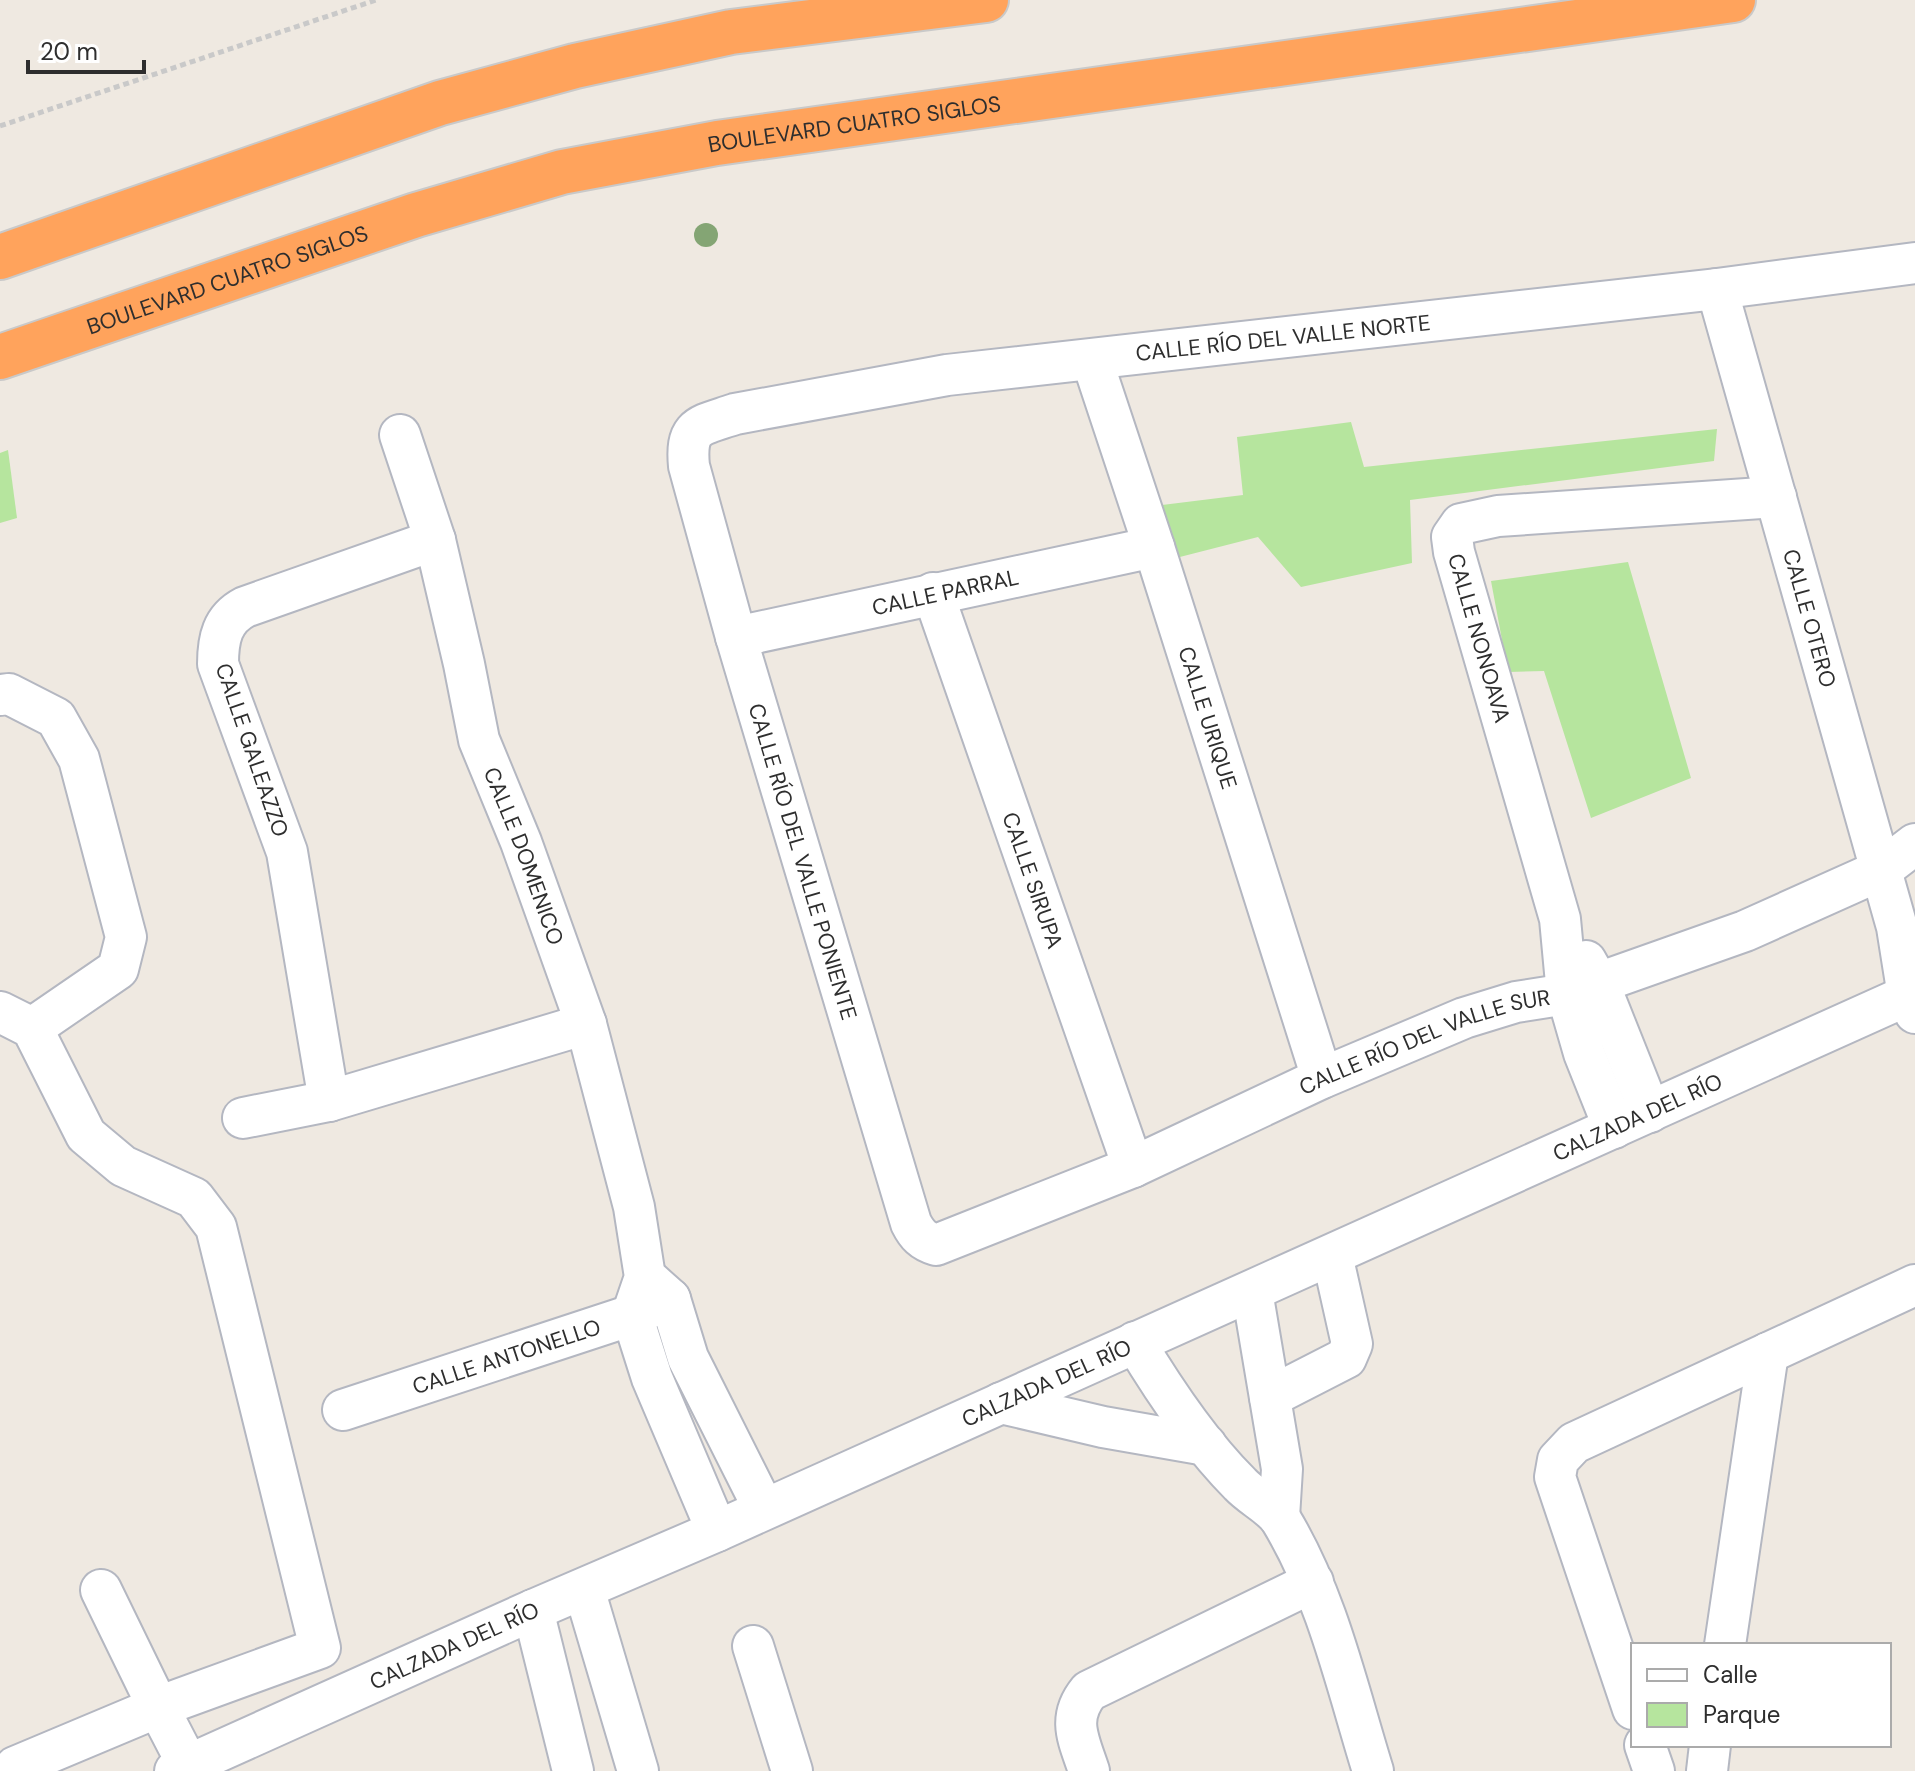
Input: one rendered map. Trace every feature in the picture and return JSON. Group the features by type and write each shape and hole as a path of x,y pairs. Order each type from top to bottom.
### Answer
{"highway":[{"path":"0,257 440,103 575,66 731,32 986,0"},
{"name":"BOULEVARD CUATRO SIGLOS","path":"0,357 416,215 562,172 717,143 1733,0"}],"street":[{"name":"CALLE RÍO DEL VALLE NORTE","path":"689,466 688,439 702,425 735,414 947,375 1717,289 1915,263"},
{"name":"CALLE OTERO","path":"1717,289 1911,983"},
{"name":"CALLE URIQUE","path":"1092,360 1322,1078"},
{"name":"CALLE DOMENICO","path":"400,435 435,540 479,740 521,842 586,1024 658,1288 688,1358 764,1509"},
{"name":"CALLE RÍO DEL VALLE PONIENTE","path":"689,466 736,637 911,1223 918,1235 936,1245"},
{"name":"CALLE NONOAVA","path":"1650,1112 1583,989 1560,919 1452,537 1461,524 1498,516 1776,497"},
{"name":"CALLE GALEAZZO","path":"329,1101 287,852 218,664 219,639 228,620 245,607 435,540"},
{"name":"CALLE PARRAL","path":"736,637 1154,547"},
{"name":"CALLE SIRUPA","path":"933,593 1133,1167"},
{"path":"0,695 9,694 56,718 79,759 126,937 118,969 16,1020 86,1135 123,1166 194,1198 216,1227 320,1648 158,1707 15,1767"},
{"name":"CALLE RÍO DEL VALLE SUR","path":"936,1245 1133,1167 1322,1078 1464,1018 1516,1002 1583,989 1745,931 1881,870 1915,844"},
{"name":"CALZADA DEL RÍO","path":"182,1768 1650,1112 1911,983"},
{"name":"CALLE NONOAVA","path":"1583,989 1584,1053 1614,1128"},
{"path":"243,1118 329,1101 586,1024"},
{"path":"1270,1397 1346,1358 1350,1351 1352,1344 1332,1255"},
{"path":"1631,1703 1555,1477 1558,1460 1574,1443 1915,1285"},
{"name":"CALLE ANTONELLO","path":"343,1410 632,1315 658,1288"},
{"path":"1252,1291 1282,1469 1279,1517"},
{"path":"632,1315 652,1378 717,1531"},
{"path":"1135,1342 1206,1445 1241,1485 1279,1517 1313,1582 1373,1771"},
{"path":"1725,1643 1768,1353"},
{"path":"1001,1403 1103,1427 1206,1445"},
{"path":"1089,1771 1075,1723 1080,1701 1089,1691 1313,1582"},
{"path":"584,1589 638,1771"},
{"path":"101,1590 158,1707 182,1768"},
{"path":"533,1610 573,1771"},
{"path":"753,1646 792,1771"},
{"path":"1646,1747 1654,1771"},
{"path":"1707,1771 1710,1747"}],"path":[{"path":"0,126 376,0"}],"green space":[{"path":"1351,422 1364,467 1717,429 1714,461 1410,500 1412,563 1301,587 1258,537 1172,559 1154,506 1243,495 1237,437"},
{"path":"8,450 17,518 0,523 0,453"},
{"path":"1628,562 1691,778 1591,818 1544,671 1508,672 1491,581"}]}
